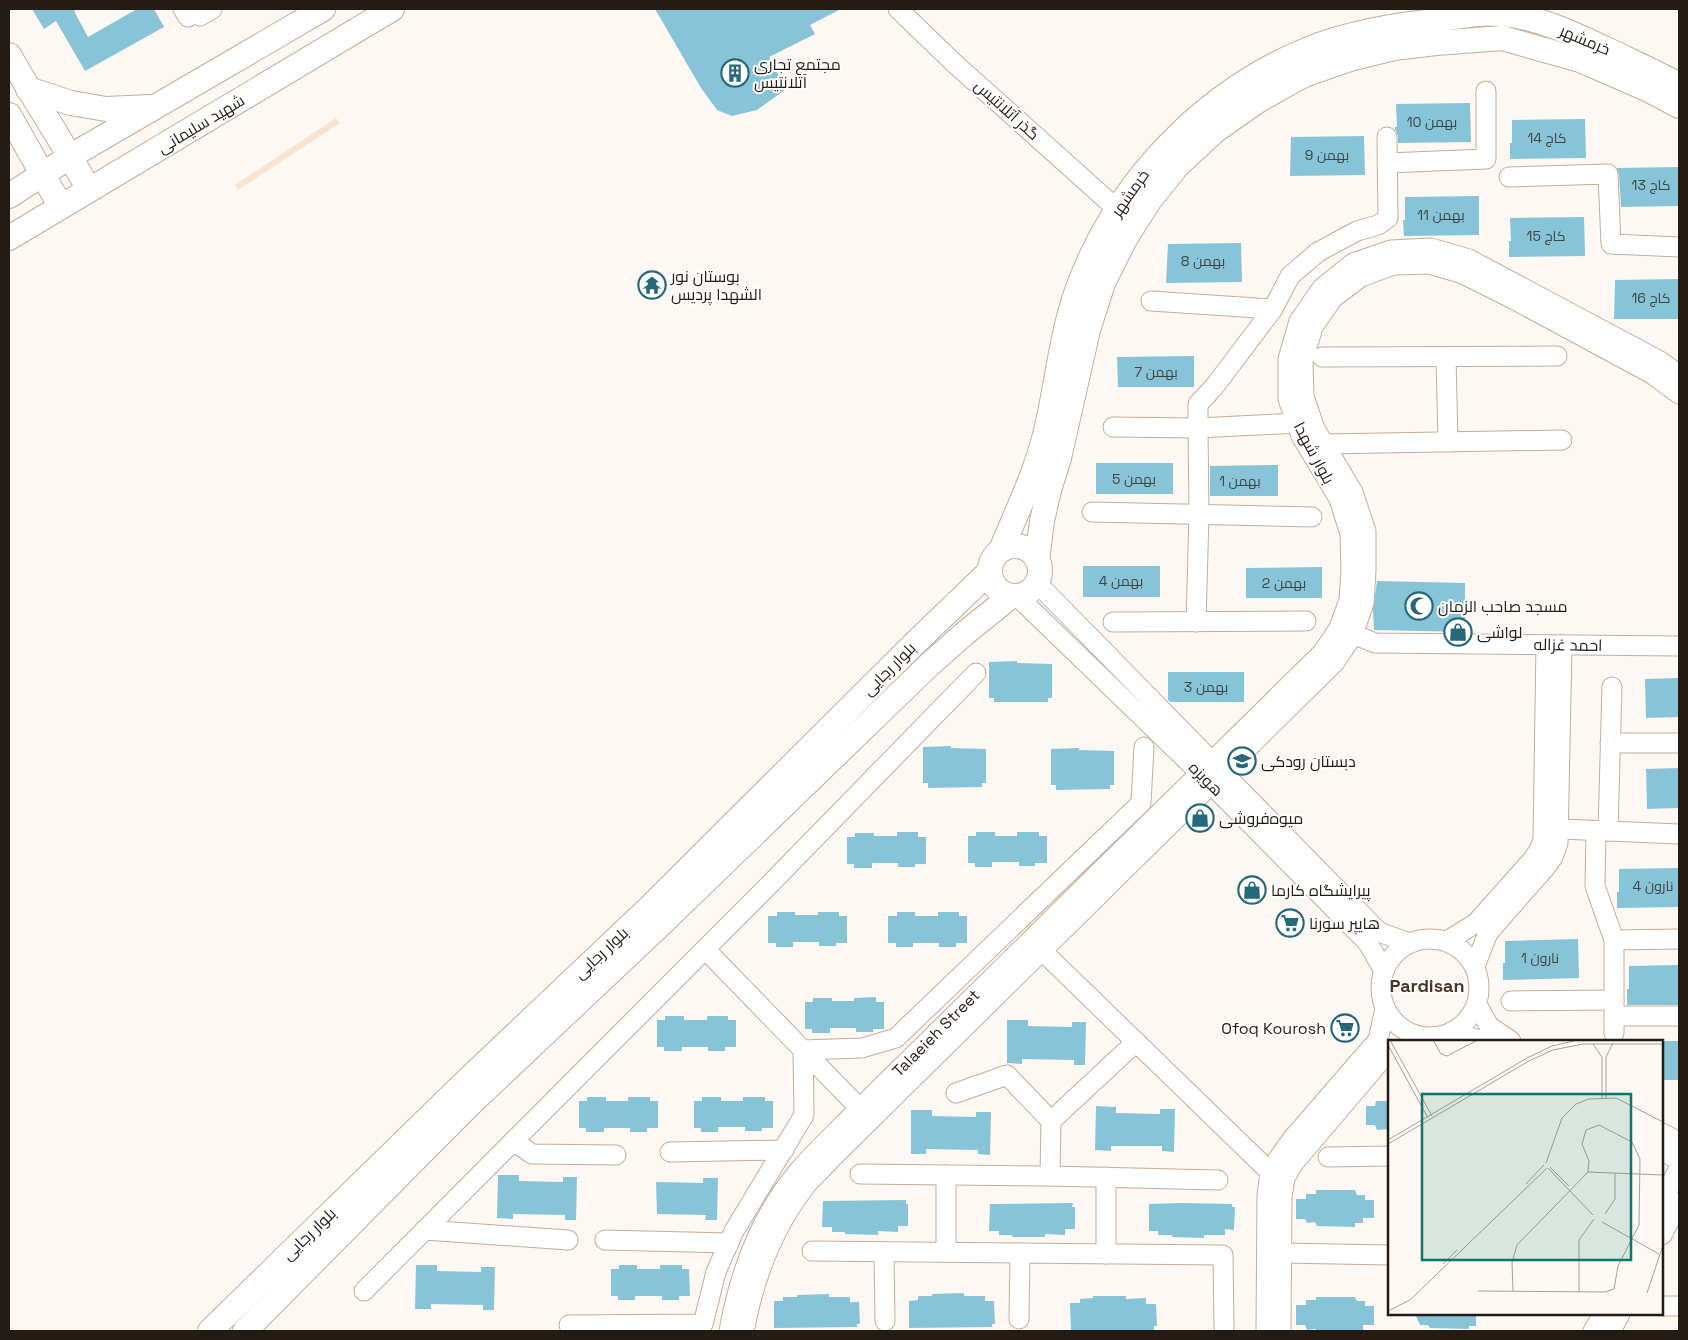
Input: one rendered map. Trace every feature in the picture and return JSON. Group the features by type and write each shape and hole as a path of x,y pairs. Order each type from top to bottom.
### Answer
{"main road":[{"path":"9,196 71,156 323,9"},
{"name":"شهید سلیمانی","path":"9,238 392,9"},
{"path":"1390,26 1406,9"},
{"path":"1485,39 1486,11"},
{"name":"خرمشهر","path":"1038,560 1042,520 1048,490 1059,458 1088,330 1103,283 1125,239 1150,201 1177,166 1216,130 1259,100 1304,75 1353,58 1394,48 1486,11 1515,16 1533,16 1654,70 1679,85"},
{"name":"خرمشهر","path":"1001,550 1035,465 1048,424 1066,325 1083,275 1106,228 1131,188 1161,151 1202,113 1247,81 1295,54 1347,36 1390,26 1455,23 1485,39 1502,38 1580,60 1648,89 1679,106"},
{"path":"9,55 71,156 89,190"},
{"path":"28,88 72,102 106,109 155,107"},
{"path":"14,124 26,136 38,134 46,124 47,118"},
{"path":"14,124 61,207"},
{"path":"1018,546 1026,548 1038,560 1040,576 1033,590 1014,597 1002,593 995,588 989,572 990,563 1001,550 1018,546"},
{"name":"بلوار رجایی","path":"210,1331 459,1088 650,907 914,644 989,572"},
{"name":"بلوار رجایی","path":"246,1331 468,1106 661,924 929,665 964,634 1014,597"}],"street":[{"name":"گذر آتلانتیس","path":"898,9 954,63 1118,210"},
{"path":"1387,163 1486,159 1486,91"},
{"path":"1196,622 1199,515 1198,404 1214,387 1273,309 1290,276 1318,252 1357,231 1378,225 1388,218 1387,137"},
{"path":"1509,177 1608,174 1611,244 1679,247"},
{"name":"بلوار شهدا","path":"1331,470 1324,444 1315,430 1304,421 1288,399 1288,359 1299,321 1322,288 1353,263 1391,250 1431,248 1469,259 1514,291 1652,374 1679,394"},
{"name":"بلوار شهدا","path":"1514,291 1660,361 1679,374"},
{"path":"1152,301 1273,309"},
{"path":"1322,357 1557,356"},
{"path":"1446,357 1448,442"},
{"path":"1112,427 1198,428 1304,421"},
{"name":"بلوار شهدا","path":"1218,767 1335,662 1346,631 1364,603 1366,531 1353,492 1301,436 1304,421"},
{"path":"1324,444 1562,440"},
{"path":"1092,512 1312,517"},
{"name":"هویزه","path":"1038,583 1379,932 1409,943"},
{"name":"هویزه","path":"1014,597 1218,767 1368,943 1384,971"},
{"path":"1112,622 1306,621"},
{"name":"احمد غزاله","path":"1346,631 1375,643 1679,646"},
{"path":"1475,966 1488,933 1545,868 1553,857 1558,843 1560,829 1554,645"},
{"path":"1446,941 1476,923 1533,859 1543,840 1554,645"},
{"path":"364,1291 705,949 976,673"},
{"path":"1612,687 1610,743 1595,886 1614,940 1614,1016"},
{"path":"1610,743 1679,743"},
{"path":"803,1050 862,1048 896,1038 1141,803 1144,747"},
{"name":"Talaeieh Street","path":"729,1331 734,1302 749,1257 769,1214 795,1175 865,1114 1218,767"},
{"path":"1560,829 1679,834"},
{"path":"1266,1331 1266,1196 1270,1172 1293,1138 1378,1040 1385,1009 1381,990 1384,971 1393,955 1409,943 1428,938 1446,941 1463,951 1475,966 1480,985 1477,1004 1467,1021 1451,1032 1433,1037 1408,1038 1385,1009"},
{"path":"1614,940 1679,938"},
{"path":"1037,945 1270,1172"},
{"path":"705,949 865,1114"},
{"path":"1511,1001 1614,1016 1679,1016"},
{"path":"1477,1004 1489,1026 1510,1040"},
{"path":"1451,1032 1479,1040"},
{"path":"1051,1121 1136,1042"},
{"path":"569,1325 703,1324 716,1272 734,1231 804,1115 803,1050"},
{"path":"1281,1331 1282,1197 1285,1178 1305,1148 1388,1052"},
{"path":"956,1094 1007,1075 1051,1121 1050,1176"},
{"name":"Talaeieh Street","path":"744,1331 749,1305 763,1262 783,1222 808,1184 865,1114"},
{"path":"1663,1134 1679,1142"},
{"path":"513,1141 532,1154 616,1155"},
{"path":"670,1152 784,1150"},
{"path":"1663,1152 1679,1160"},
{"path":"1328,1157 1388,1156"},
{"path":"1663,1199 1679,1168"},
{"path":"860,1174 1218,1180"},
{"path":"946,1175 946,1252"},
{"path":"1106,1177 1106,1254"},
{"path":"1663,1233 1679,1202"},
{"path":"425,1230 568,1240"},
{"path":"605,1240 729,1243"},
{"path":"812,1251 1222,1255 1224,1327"},
{"path":"884,1252 885,1321"},
{"path":"1019,1319 1020,1253"},
{"path":"1282,1254 1388,1255"},
{"path":"1663,1306 1679,1306"},
{"path":"1593,1331 1602,1315"},
{"path":"1611,1331 1619,1315"}],"shaded area":[{"path":"336,118 340,123 238,190 235,185"}],"building":[{"path":"32,9 78,9 74,11 88,37 137,9 154,9 164,27 85,71 56,21 44,29"},
{"name":"مجتمع تجاری آتلانتیس","path":"655,9 841,9 810,25 815,34 769,57 786,89 757,110 732,116 717,110 701,88"},
{"path":"1470,103 1471,142 1398,143 1395,129 1397,127 1396,104"},
{"path":"1585,119 1586,158 1510,159 1512,120"},
{"path":"1364,136 1365,175 1290,176 1291,137"},
{"path":"1679,167 1679,206 1621,207 1617,168"},
{"path":"1479,196 1479,235 1404,236 1405,197"},
{"path":"1584,217 1585,256 1509,257 1509,241 1511,241 1510,218"},
{"path":"1241,243 1242,282 1166,283 1168,244"},
{"path":"1679,279 1679,319 1614,319 1615,280"},
{"path":"1194,356 1194,387 1118,387 1117,357"},
{"path":"1096,463 1173,463 1173,494 1096,494"},
{"path":"1278,465 1278,496 1210,496 1210,466"},
{"path":"1083,566 1160,566 1160,597 1083,597"},
{"path":"1322,567 1322,598 1246,598 1246,568"},
{"name":"مسجد صاحب الزمان","path":"1377,581 1465,583 1465,632 1374,630 1373,610"},
{"path":"1017,661 1017,663 1052,664 1052,698 1048,698 1048,702 994,702 994,698 989,698 989,662"},
{"path":"1168,672 1244,672 1244,702 1170,702 1168,700"},
{"path":"1679,678 1679,717 1646,718 1645,679"},
{"path":"951,746 951,748 986,749 986,783 982,783 982,787 928,788 928,783 923,783 923,747"},
{"path":"1079,748 1079,750 1114,751 1114,785 1110,785 1110,789 1056,790 1056,785 1051,785 1051,749"},
{"path":"1679,768 1679,808 1647,809 1646,769"},
{"path":"897,832 918,832 918,837 926,837 926,864 915,864 915,867 898,867 898,863 872,863 872,868 854,868 854,864 847,864 847,837 855,837 855,833 874,833 874,836 897,836"},
{"path":"976,832 995,832 995,836 1017,836 1017,832 1039,832 1039,836 1047,836 1047,863 1035,863 1035,866 1019,866 1019,862 992,862 992,867 975,867 975,863 968,863 968,836 976,836"},
{"path":"1679,868 1679,907 1617,908 1619,869"},
{"path":"777,912 795,912 795,915 818,915 818,912 839,912 839,916 847,916 847,943 836,943 836,946 819,946 819,942 793,942 793,947 776,947 776,943 768,943 768,916 777,916"},
{"path":"897,912 915,912 915,916 938,916 938,912 959,912 959,916 967,916 967,943 956,943 956,947 939,947 939,943 913,943 913,947 896,947 896,943 888,943 888,916 897,916"},
{"path":"1578,939 1579,978 1503,980 1505,941"},
{"path":"1679,965 1679,1005 1627,1005 1629,966"},
{"path":"876,997 876,1002 884,1002 884,1029 873,1029 873,1032 856,1032 856,1028 830,1028 830,1033 812,1033 812,1029 805,1029 805,1002 813,1002 813,998 832,998 832,1001 854,1001 854,998"},
{"path":"665,1016 684,1016 684,1020 707,1020 707,1016 728,1016 728,1020 736,1020 736,1047 725,1047 725,1051 708,1051 708,1047 682,1047 682,1051 664,1051 664,1047 657,1047 657,1020 665,1020"},
{"path":"1007,1020 1028,1020 1028,1026 1072,1027 1072,1022 1086,1022 1085,1065 1074,1065 1074,1060 1022,1059 1022,1064 1007,1063"},
{"path":"1663,1041 1679,1041 1679,1080 1663,1080"},
{"path":"587,1097 606,1097 606,1101 628,1101 628,1097 650,1097 650,1101 658,1101 658,1128 647,1128 647,1132 630,1132 630,1128 604,1128 604,1132 586,1132 586,1128 579,1128 579,1101 587,1101"},
{"path":"702,1097 721,1097 721,1101 743,1101 743,1097 765,1097 765,1101 773,1101 773,1128 762,1128 762,1131 745,1131 745,1127 718,1127 718,1132 701,1132 701,1128 694,1128 694,1101 702,1101"},
{"path":"1376,1101 1388,1101 1388,1129 1377,1130 1375,1125 1366,1125 1366,1106 1375,1106"},
{"path":"1096,1106 1116,1107 1116,1113 1160,1114 1160,1109 1175,1109 1174,1152 1162,1151 1162,1146 1111,1146 1111,1151 1095,1150"},
{"path":"911,1110 932,1110 932,1116 976,1117 976,1112 991,1112 990,1155 978,1154 978,1150 926,1149 926,1154 911,1154"},
{"path":"498,1175 519,1175 519,1181 563,1182 563,1177 577,1177 576,1220 565,1220 565,1215 513,1214 513,1219 497,1218"},
{"path":"703,1178 718,1178 717,1220 705,1220 706,1215 657,1214 656,1182 703,1183"},
{"path":"1316,1190 1355,1190 1357,1195 1365,1195 1365,1200 1374,1200 1374,1218 1363,1218 1363,1223 1355,1223 1355,1227 1317,1226 1315,1222 1307,1223 1305,1219 1296,1219 1296,1199 1306,1199 1306,1194 1316,1194"},
{"path":"906,1200 906,1204 908,1204 908,1226 898,1226 898,1232 878,1231 878,1235 845,1234 845,1232 832,1232 832,1227 822,1227 823,1201"},
{"path":"1073,1203 1072,1207 1075,1207 1075,1229 1065,1229 1065,1235 1045,1234 1045,1237 1012,1237 1012,1235 999,1235 999,1231 989,1231 990,1204"},
{"path":"1149,1204 1232,1204 1232,1207 1235,1207 1234,1230 1225,1229 1225,1235 1204,1235 1204,1238 1172,1237 1172,1235 1158,1235 1158,1231 1149,1231"},
{"path":"416,1265 437,1265 437,1271 481,1272 481,1267 495,1267 494,1310 483,1310 483,1305 431,1304 431,1309 415,1309"},
{"path":"619,1265 637,1265 637,1269 660,1269 660,1265 682,1265 682,1269 689,1269 690,1296 679,1296 679,1300 662,1300 662,1296 635,1296 635,1300 618,1300 618,1296 611,1296 611,1269 619,1269"},
{"path":"964,1293 964,1296 985,1296 985,1301 994,1301 995,1324 992,1324 992,1327 909,1328 909,1301 918,1300 918,1296"},
{"path":"829,1294 829,1297 850,1297 850,1302 859,1302 860,1324 857,1324 857,1327 774,1328 774,1301 783,1301 783,1297 797,1297 797,1295"},
{"path":"1093,1296 1126,1296 1126,1299 1146,1298 1146,1304 1156,1304 1157,1326 1154,1326 1154,1330 1071,1330 1070,1303 1080,1303 1080,1299 1093,1298"},
{"path":"1316,1297 1355,1297 1357,1301 1365,1301 1365,1306 1374,1306 1374,1325 1363,1325 1363,1330 1356,1331 1317,1331 1315,1329 1307,1330 1305,1325 1296,1325 1296,1305 1306,1305 1306,1300 1316,1300"},
{"path":"1415,1315 1476,1315 1476,1326 1469,1326 1469,1329 1430,1328 1428,1325 1420,1325"}],"place":[{"name":"مجتمع تجاری آتلانتیس","path":"735,73"},
{"name":"بوستان نور الشهدا پردیس","path":"652,285"},
{"name":"مسجد صاحب الزمان","path":"1419,606"},
{"name":"لواشی","path":"1458,632"},
{"name":"دبستان رودکی","path":"1242,761"},
{"name":"میوه‌فروشی","path":"1200,818"},
{"name":"پیرایشگاه کارما","path":"1252,890"},
{"name":"هایپر سورنا","path":"1290,923"},
{"name":"Ofoq Kourosh","path":"1345,1028"}],"district":[{"name":"Pardisan","path":"1427,985"}]}
